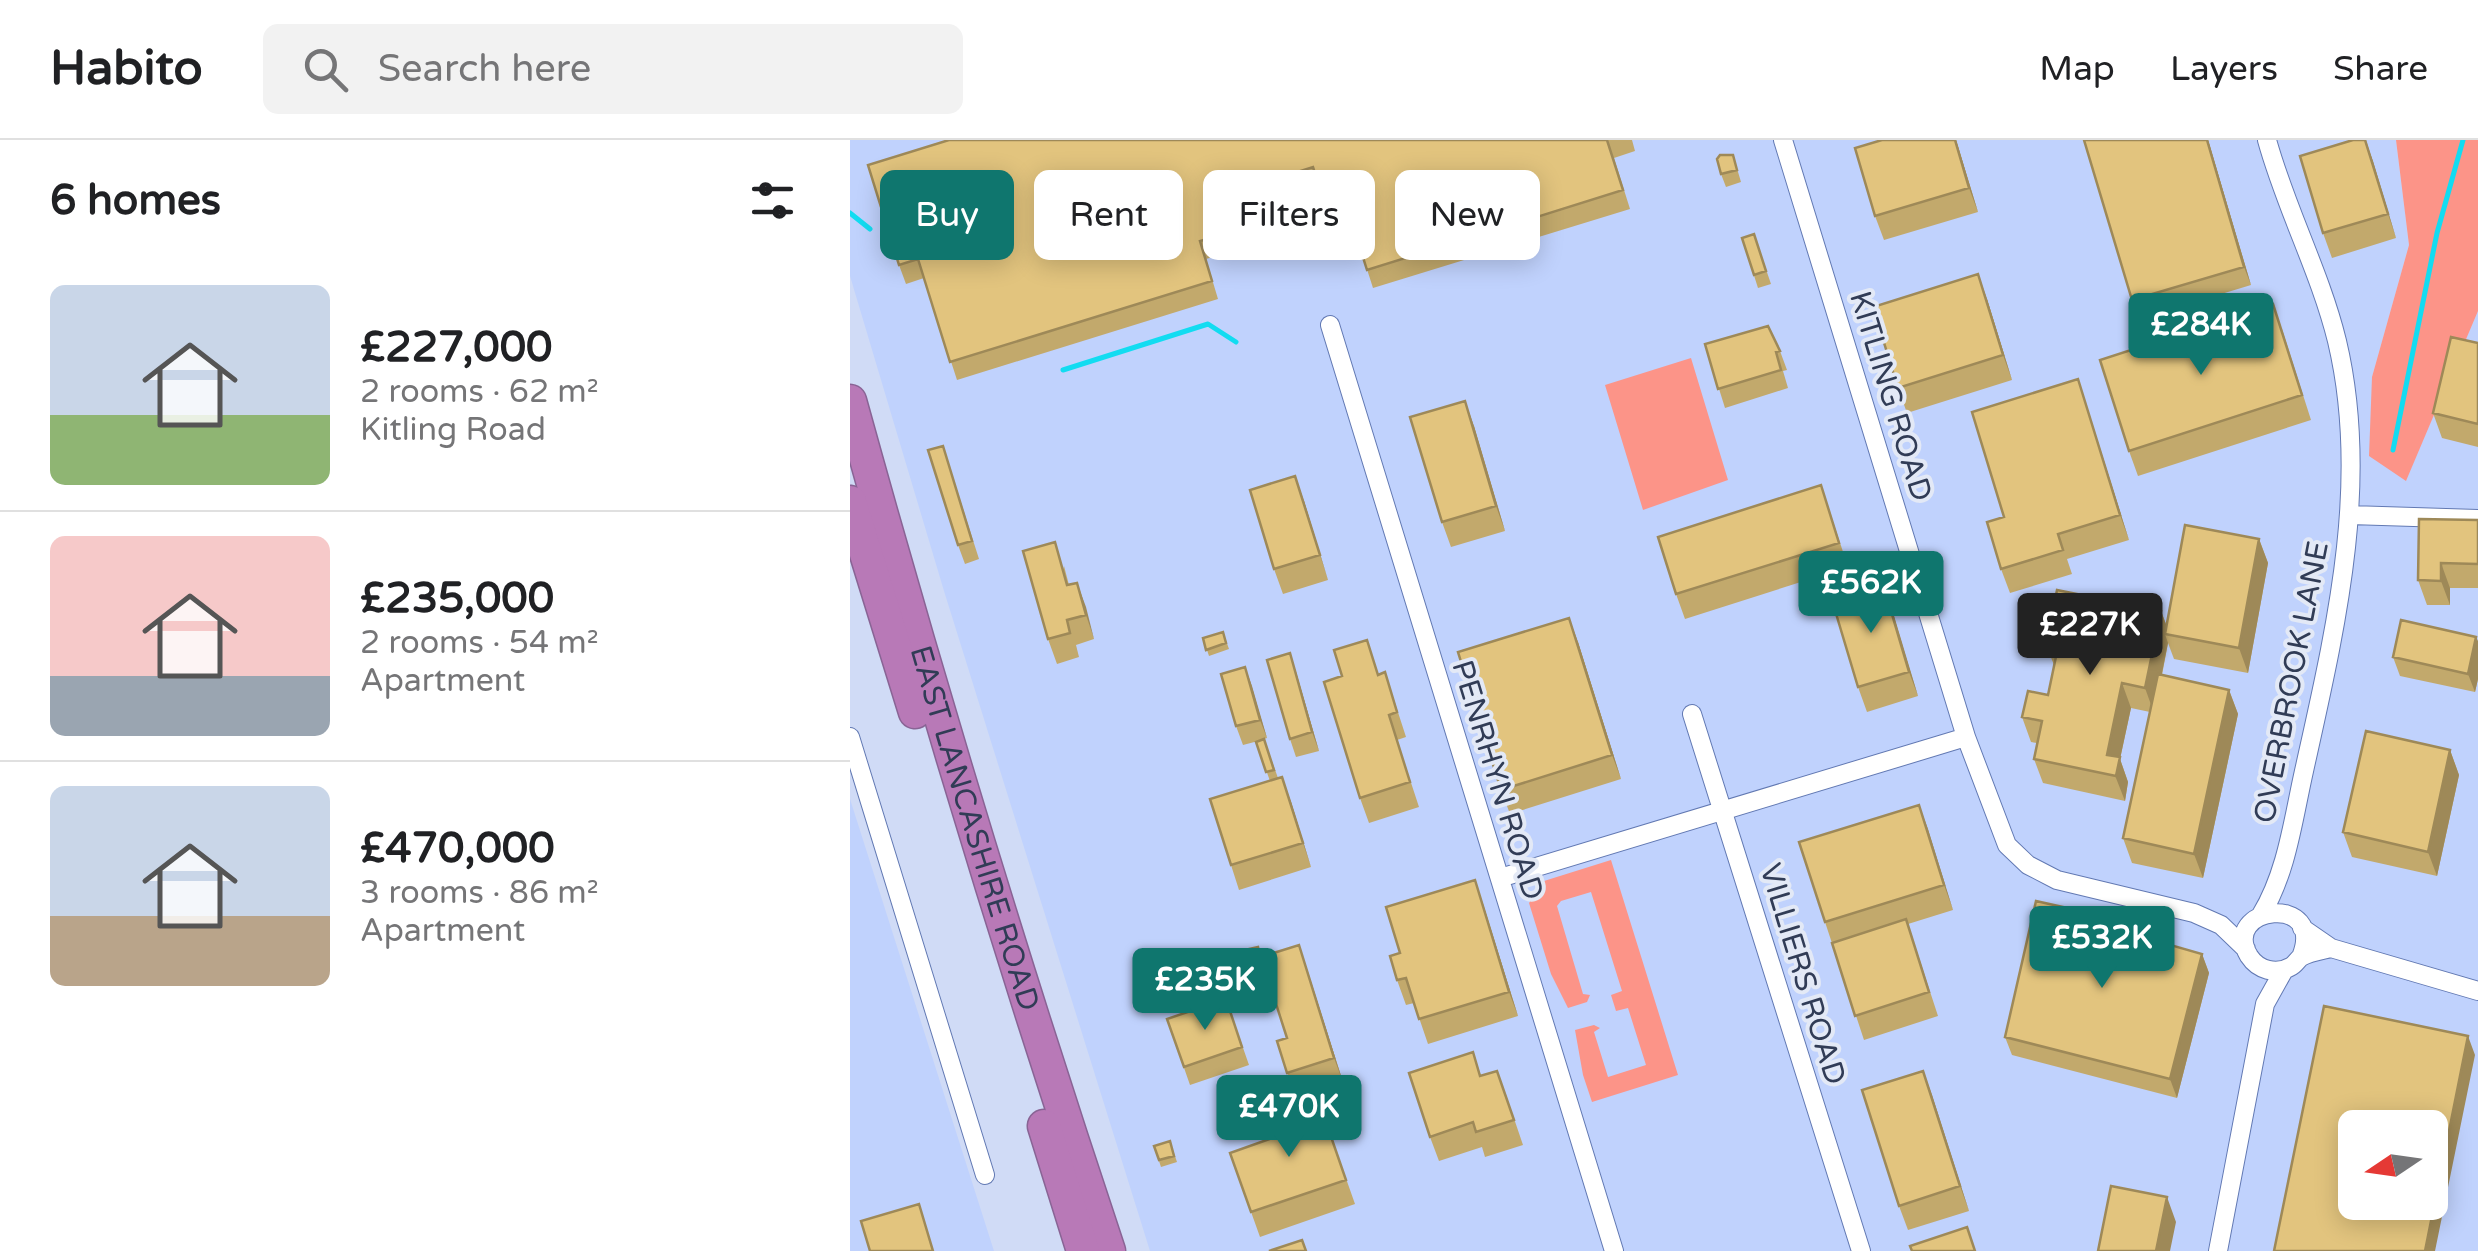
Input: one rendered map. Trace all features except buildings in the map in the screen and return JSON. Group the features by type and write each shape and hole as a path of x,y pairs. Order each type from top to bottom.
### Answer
{"highway":[{"name":"EAST LANCASHIRE ROAD","path":"850,401 933,693 1110,1251"},
{"name":"EAST LANCASHIRE ROAD","path":"850,502 1083,1251"}],"street":[{"name":"KITLING ROAD","path":"1782,140 1966,737 2008,845 2028,865 2057,880 2194,912 2222,925 2251,957"},
{"name":"OVERBROOK LANE","path":"2257,918 2278,886 2340,604 2350,516 2348,420 2337,343 2320,286 2280,188 2267,140"},
{"name":"PENRHYN ROAD","path":"1330,325 1614,1251"},
{"path":"2350,516 2478,519"},
{"name":"VILLIERS ROAD","path":"1692,714 1860,1251"},
{"path":"850,737 984,1175"},
{"path":"1500,878 1966,737"},
{"path":"2278,886 2305,938 2301,957"},
{"path":"2265,1004 2245,939 2257,918 2270,912 2296,922 2331,948 2478,991"},
{"name":"KITLING ROAD","path":"2222,925 2257,918"},
{"path":"2218,1251 2265,1004 2284,970 2301,957 2331,948"},
{"path":"2251,957 2274,972 2284,970"}],"shaded area":[{"path":"850,140 2396,140 2409,245 2372,377 2406,480 2478,311 2478,1251 1150,1251 850,276"},
{"path":"2396,140 2478,140 2478,311 2406,481 2369,456 2372,377 2409,245"},
{"path":"1691,358 1728,480 1643,510 1605,385"},
{"path":"850,799 994,1251 850,1251"},
{"path":"1611,860 1678,1075 1592,1102 1575,1030 1594,1025 1600,1028 1594,1032 1608,1077 1646,1065 1628,1008 1616,1011 1611,995 1622,991 1591,892 1561,901 1557,906 1583,994 1590,995 1587,1002 1568,1008 1551,974 1529,903 1544,881"}],"waterway":[{"path":"2393,450 2437,233 2463,140"},
{"path":"850,213 870,229"},
{"path":"1063,370 1208,324 1236,342"}]}
